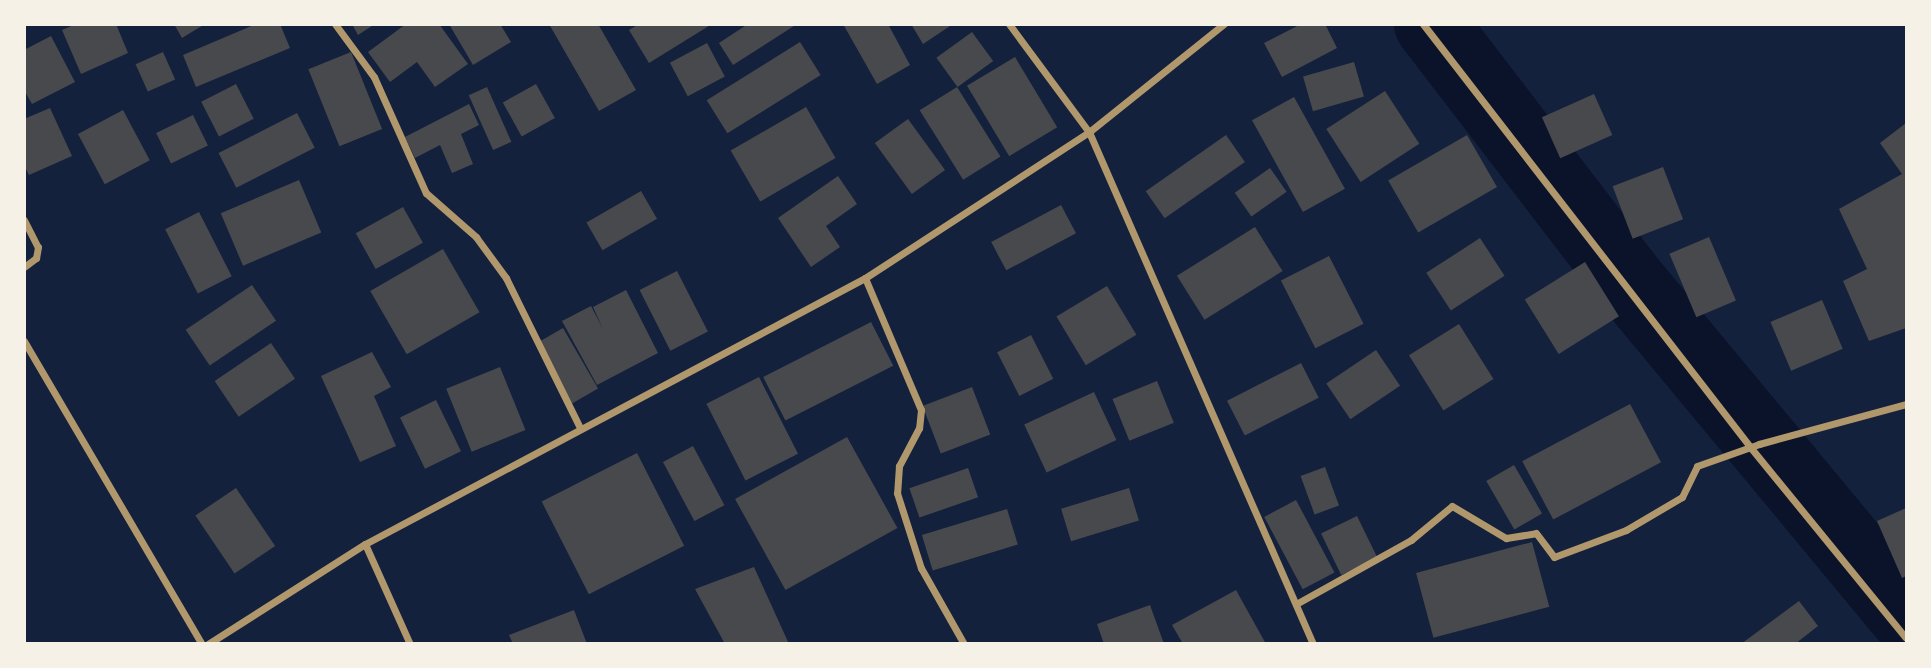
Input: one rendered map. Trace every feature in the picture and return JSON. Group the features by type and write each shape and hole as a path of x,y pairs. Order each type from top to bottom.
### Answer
{"street":[{"path":"335,24 374,77 426,193 476,236 506,278 580,428"},
{"path":"1009,24 1089,132 1313,643"},
{"path":"208,643 365,544 865,278 1089,132 1224,24"},
{"path":"1423,24 1906,638"},
{"path":"24,220 38,247 36,258 24,267"},
{"path":"865,278 921,410 919,428 899,466 897,493 921,568 964,643"},
{"path":"24,341 202,643"},
{"path":"1296,604 1411,540 1452,506 1506,538 1536,533 1554,557 1626,530 1682,497 1697,466 1755,446 1906,404"},
{"path":"365,544 410,643"}],"building":[{"path":"76,24 116,24 128,53 81,74 62,30"},
{"path":"174,24 205,24 182,38"},
{"path":"256,24 280,24 290,48 196,87 183,55"},
{"path":"352,24 375,24 358,35"},
{"path":"406,24 439,24 468,64 435,87 417,62 390,82 368,52"},
{"path":"449,24 500,24 511,42 473,65"},
{"path":"549,24 598,24 636,90 599,111"},
{"path":"639,24 712,24 649,63 629,30"},
{"path":"748,24 797,24 733,65 719,43"},
{"path":"843,24 888,24 910,65 877,84"},
{"path":"911,24 953,24 923,44"},
{"path":"1301,24 1325,24 1337,48 1282,77 1264,43"},
{"path":"972,32 993,61 958,87 936,58"},
{"path":"51,36 75,82 32,104 24,90 24,50"},
{"path":"800,42 821,75 727,133 707,100"},
{"path":"707,43 725,77 688,96 670,63"},
{"path":"163,52 175,79 148,92 136,64"},
{"path":"351,52 382,129 339,146 308,69"},
{"path":"1015,57 1057,127 1009,156 967,86"},
{"path":"1354,62 1364,97 1313,111 1303,77"},
{"path":"236,84 254,119 219,136 201,102"},
{"path":"536,84 555,118 522,137 503,102"},
{"path":"487,87 511,142 493,150 469,95"},
{"path":"957,87 1000,157 963,180 920,110"},
{"path":"1385,91 1419,144 1361,182 1326,129"},
{"path":"1594,94 1612,135 1560,158 1542,117"},
{"path":"1294,97 1345,189 1303,212 1252,120"},
{"path":"469,104 479,125 461,134 473,164 452,173 440,145 415,158 405,137"},
{"path":"806,107 836,158 760,202 731,150"},
{"path":"50,108 72,156 29,175 24,165 24,119"},
{"path":"123,110 150,160 105,184 78,134"},
{"path":"297,113 315,148 236,188 219,153"},
{"path":"193,115 208,146 171,164 156,133"},
{"path":"908,119 945,170 912,194 875,143"},
{"path":"1906,123 1906,328 1869,341 1843,281 1867,269 1839,209 1902,174 1880,143"},
{"path":"1226,135 1245,162 1165,218 1146,191"},
{"path":"1467,135 1497,187 1418,232 1388,180"},
{"path":"1663,167 1683,219 1633,239 1613,186"},
{"path":"1270,168 1287,192 1251,216 1235,193"},
{"path":"838,176 857,204 826,226 840,247 811,267 778,218"},
{"path":"299,180 321,232 243,266 221,213"},
{"path":"641,191 657,219 602,250 586,222"},
{"path":"1061,205 1076,233 1006,270 991,242"},
{"path":"403,207 423,243 376,269 356,233"},
{"path":"199,212 232,276 198,293 165,229"},
{"path":"1255,227 1283,271 1205,320 1177,276"},
{"path":"1709,237 1736,301 1696,317 1669,254"},
{"path":"1480,238 1505,276 1451,311 1426,273"},
{"path":"443,249 480,312 407,354 370,291"},
{"path":"1329,256 1364,324 1315,348 1281,281"},
{"path":"1585,262 1619,316 1559,354 1525,300"},
{"path":"677,271 708,332 670,351 640,290"},
{"path":"252,285 276,321 210,365 186,330"},
{"path":"1107,286 1136,335 1086,365 1056,316"},
{"path":"626,290 658,353 597,385 562,321 591,306 603,329 593,307"},
{"path":"1822,300 1843,349 1791,371 1770,322"},
{"path":"871,322 893,366 785,421 763,377"},
{"path":"1459,324 1493,379 1443,410 1409,355"},
{"path":"563,328 598,389 572,404 537,343"},
{"path":"1031,335 1053,379 1019,396 997,352"},
{"path":"271,343 295,379 239,417 215,381"},
{"path":"1376,350 1400,386 1350,419 1326,384"},
{"path":"372,352 391,387 374,396 396,446 360,462 321,376"},
{"path":"1301,363 1319,398 1245,435 1227,401"},
{"path":"500,367 525,430 472,452 446,389"},
{"path":"759,377 798,454 745,480 706,404"},
{"path":"1157,381 1174,423 1129,441 1112,399"},
{"path":"972,387 990,435 941,454 923,406"},
{"path":"1094,392 1116,440 1047,473 1024,425"},
{"path":"436,400 461,451 425,469 400,418"},
{"path":"1630,404 1661,462 1553,520 1522,461"},
{"path":"847,437 897,528 785,590 735,499"},
{"path":"693,446 724,505 694,521 663,462"},
{"path":"637,453 684,546 589,594 542,502"},
{"path":"1514,465 1542,513 1514,529 1486,481"},
{"path":"1325,467 1339,506 1315,514 1301,476"},
{"path":"968,468 978,497 919,517 909,488"},
{"path":"236,488 275,546 235,573 195,515"},
{"path":"1129,488 1139,521 1071,541 1061,509"},
{"path":"1296,500 1334,572 1303,589 1264,517"},
{"path":"1906,508 1906,576 1902,578 1877,521"},
{"path":"1007,509 1018,544 933,570 922,535"},
{"path":"1357,516 1377,557 1341,575 1321,534"},
{"path":"1532,542 1549,607 1433,638 1416,573"},
{"path":"754,567 789,644 725,644 695,589"},
{"path":"1236,590 1266,644 1183,644 1172,625"},
{"path":"1799,601 1818,626 1795,644 1741,644"},
{"path":"1150,605 1164,644 1104,644 1097,624"},
{"path":"574,610 587,644 513,644 509,635"}],"waterway":[{"path":"1431,24 1625,277 1906,615"}]}
